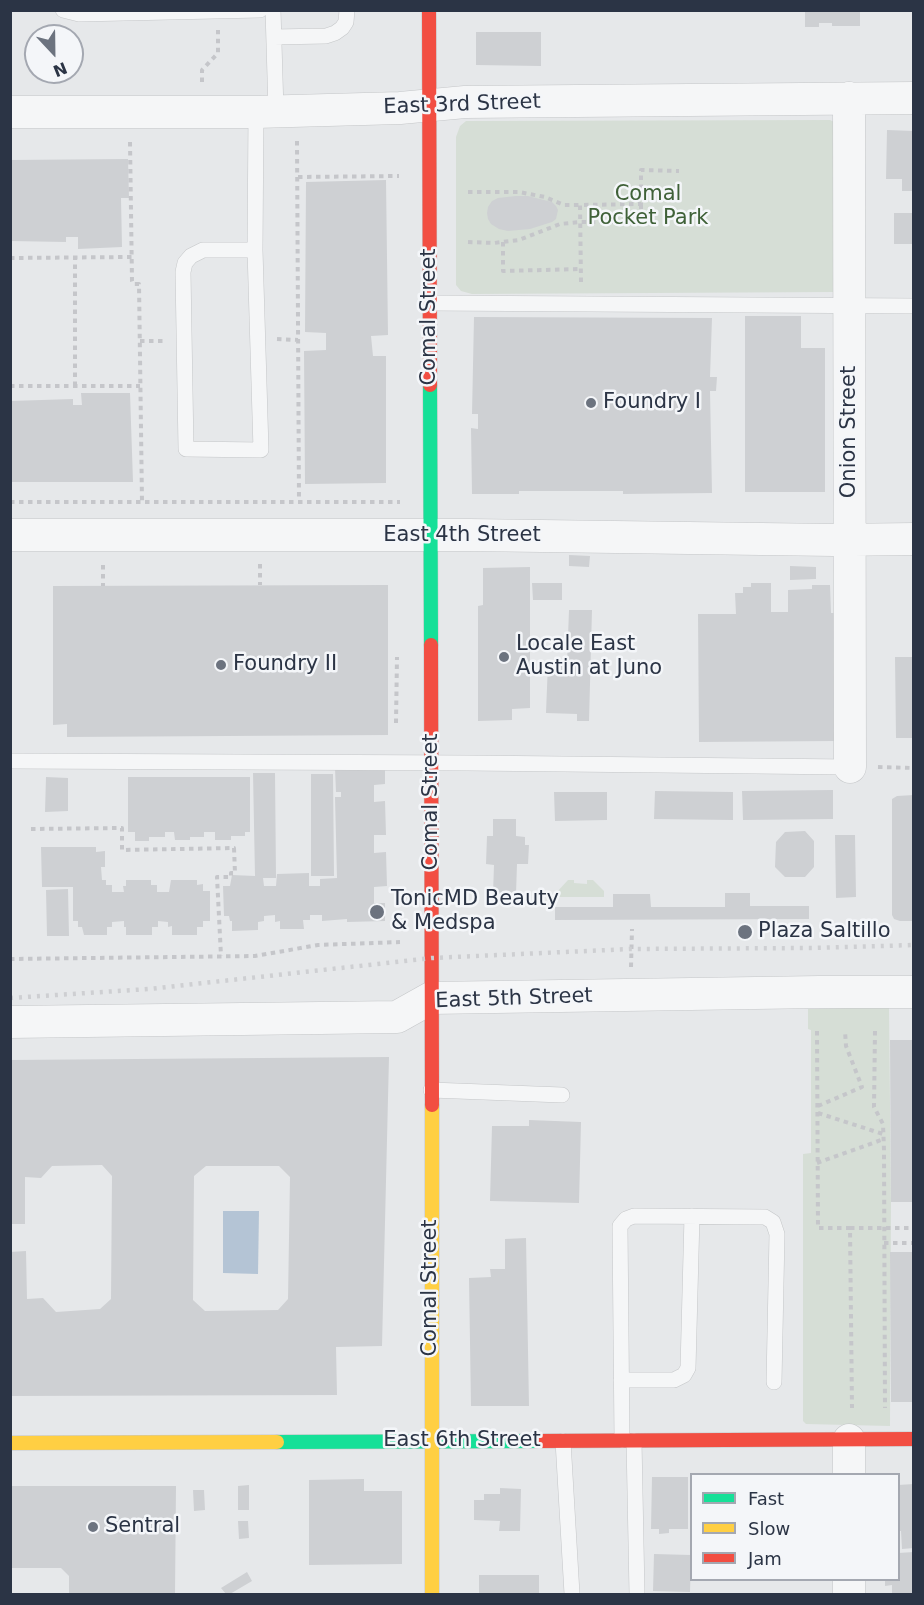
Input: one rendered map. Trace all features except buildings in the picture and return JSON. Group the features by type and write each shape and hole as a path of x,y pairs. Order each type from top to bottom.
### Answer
{"street":[{"name":"Comal Street","path":"429,10 432,535 432,1594"},
{"name":"Onion Street","path":"849,98 850,767"},
{"name":"East 3rd Street","path":"10,112 266,111 400,108 465,102 914,98"},
{"name":"East 4th Street","path":"10,535 432,535 914,539"},
{"name":"East 5th Street","path":"10,1022 397,1017 431,998 914,992"},
{"name":"East 6th Street","path":"10,1443 914,1439"},
{"path":"849,1440 849,1473"}],"lane":[{"path":"63,10 79,14 260,10"},
{"path":"255,250 203,250 191,256 185,264 183,272 186,449 261,450 255,250 274,37 273,10"},
{"path":"274,37 326,36 335,33 346,22 347,10"},
{"path":"429,303 914,306"},
{"path":"10,761 850,767"},
{"path":"431,1090 562,1095"},
{"path":"637,1594 628,1440 621,1380 620,1226 626,1219 634,1216 765,1217 773,1222 777,1234 774,1382"},
{"path":"621,1380 674,1380 684,1375 688,1368 692,1216"},
{"path":"563,1441 572,1594"}],"path":[{"path":"202,89 202,70 218,53 219,11"},
{"path":"297,141 299,501"},
{"path":"130,142 132,284 139,284 142,502"},
{"path":"468,242 519,240 560,224 641,222 641,170 679,171"},
{"path":"298,177 403,176"},
{"path":"468,192 526,193 545,197 564,205 641,204"},
{"path":"580,205 581,304"},
{"path":"503,242 503,271 581,269"},
{"path":"75,257 75,386"},
{"path":"10,258 132,257"},
{"path":"273,339 298,340"},
{"path":"140,341 165,341"},
{"path":"10,386 140,386"},
{"path":"10,502 402,502"},
{"path":"260,564 260,585"},
{"path":"103,565 103,586"},
{"path":"389,656 405,656"},
{"path":"396,657 396,723"},
{"path":"31,829 122,828 122,850 234,848 235,873 231,873 231,877 217,877 221,956"},
{"path":"631,968 632,929"},
{"path":"10,959 255,956 318,945 400,942"},
{"path":"817,1031 818,1228 914,1228"},
{"path":"818,1106 862,1087 846,1046 845,1031"},
{"path":"875,1031 874,1107 883,1124 885,1408"},
{"path":"818,1113 882,1137"},
{"path":"817,1163 882,1137"},
{"path":"850,1228 852,1408"},
{"path":"884,1243 914,1243"}],"green space":[{"name":"Comal Pocket Park","path":"830,120 834,122 838,288 833,292 472,294 461,291 456,285 456,137 460,126 466,121"},
{"path":"568,880 587,884 587,880 593,880 604,891 604,897 556,897 556,893"},
{"path":"889,1007 890,1426 806,1424 803,1421 803,1154 811,1153 811,1030 808,1029 808,1009"}],"water":[{"path":"223,1211 259,1211 258,1274 223,1273"}],"railway":[{"path":"10,998 149,989 432,958 631,949 914,945"}],"traffic: fast":[{"path":"430,385 431,645"},
{"path":"277,1442 538,1441"}],"traffic: slow":[{"path":"432,1105 432,1594"},
{"path":"10,1443 277,1442"}],"traffic: jam":[{"path":"429,10 430,385"},
{"path":"431,645 432,1105"},
{"path":"538,1441 914,1439"}],"place":[{"name":"Foundry I","path":"591,403"},
{"name":"Locale East Austin at Juno","path":"504,657"},
{"name":"Foundry II","path":"221,665"},
{"name":"TonicMD Beauty & Medspa","path":"377,912"},
{"name":"Plaza Saltillo","path":"745,932"},
{"name":"Sentral","path":"93,1527"}]}
